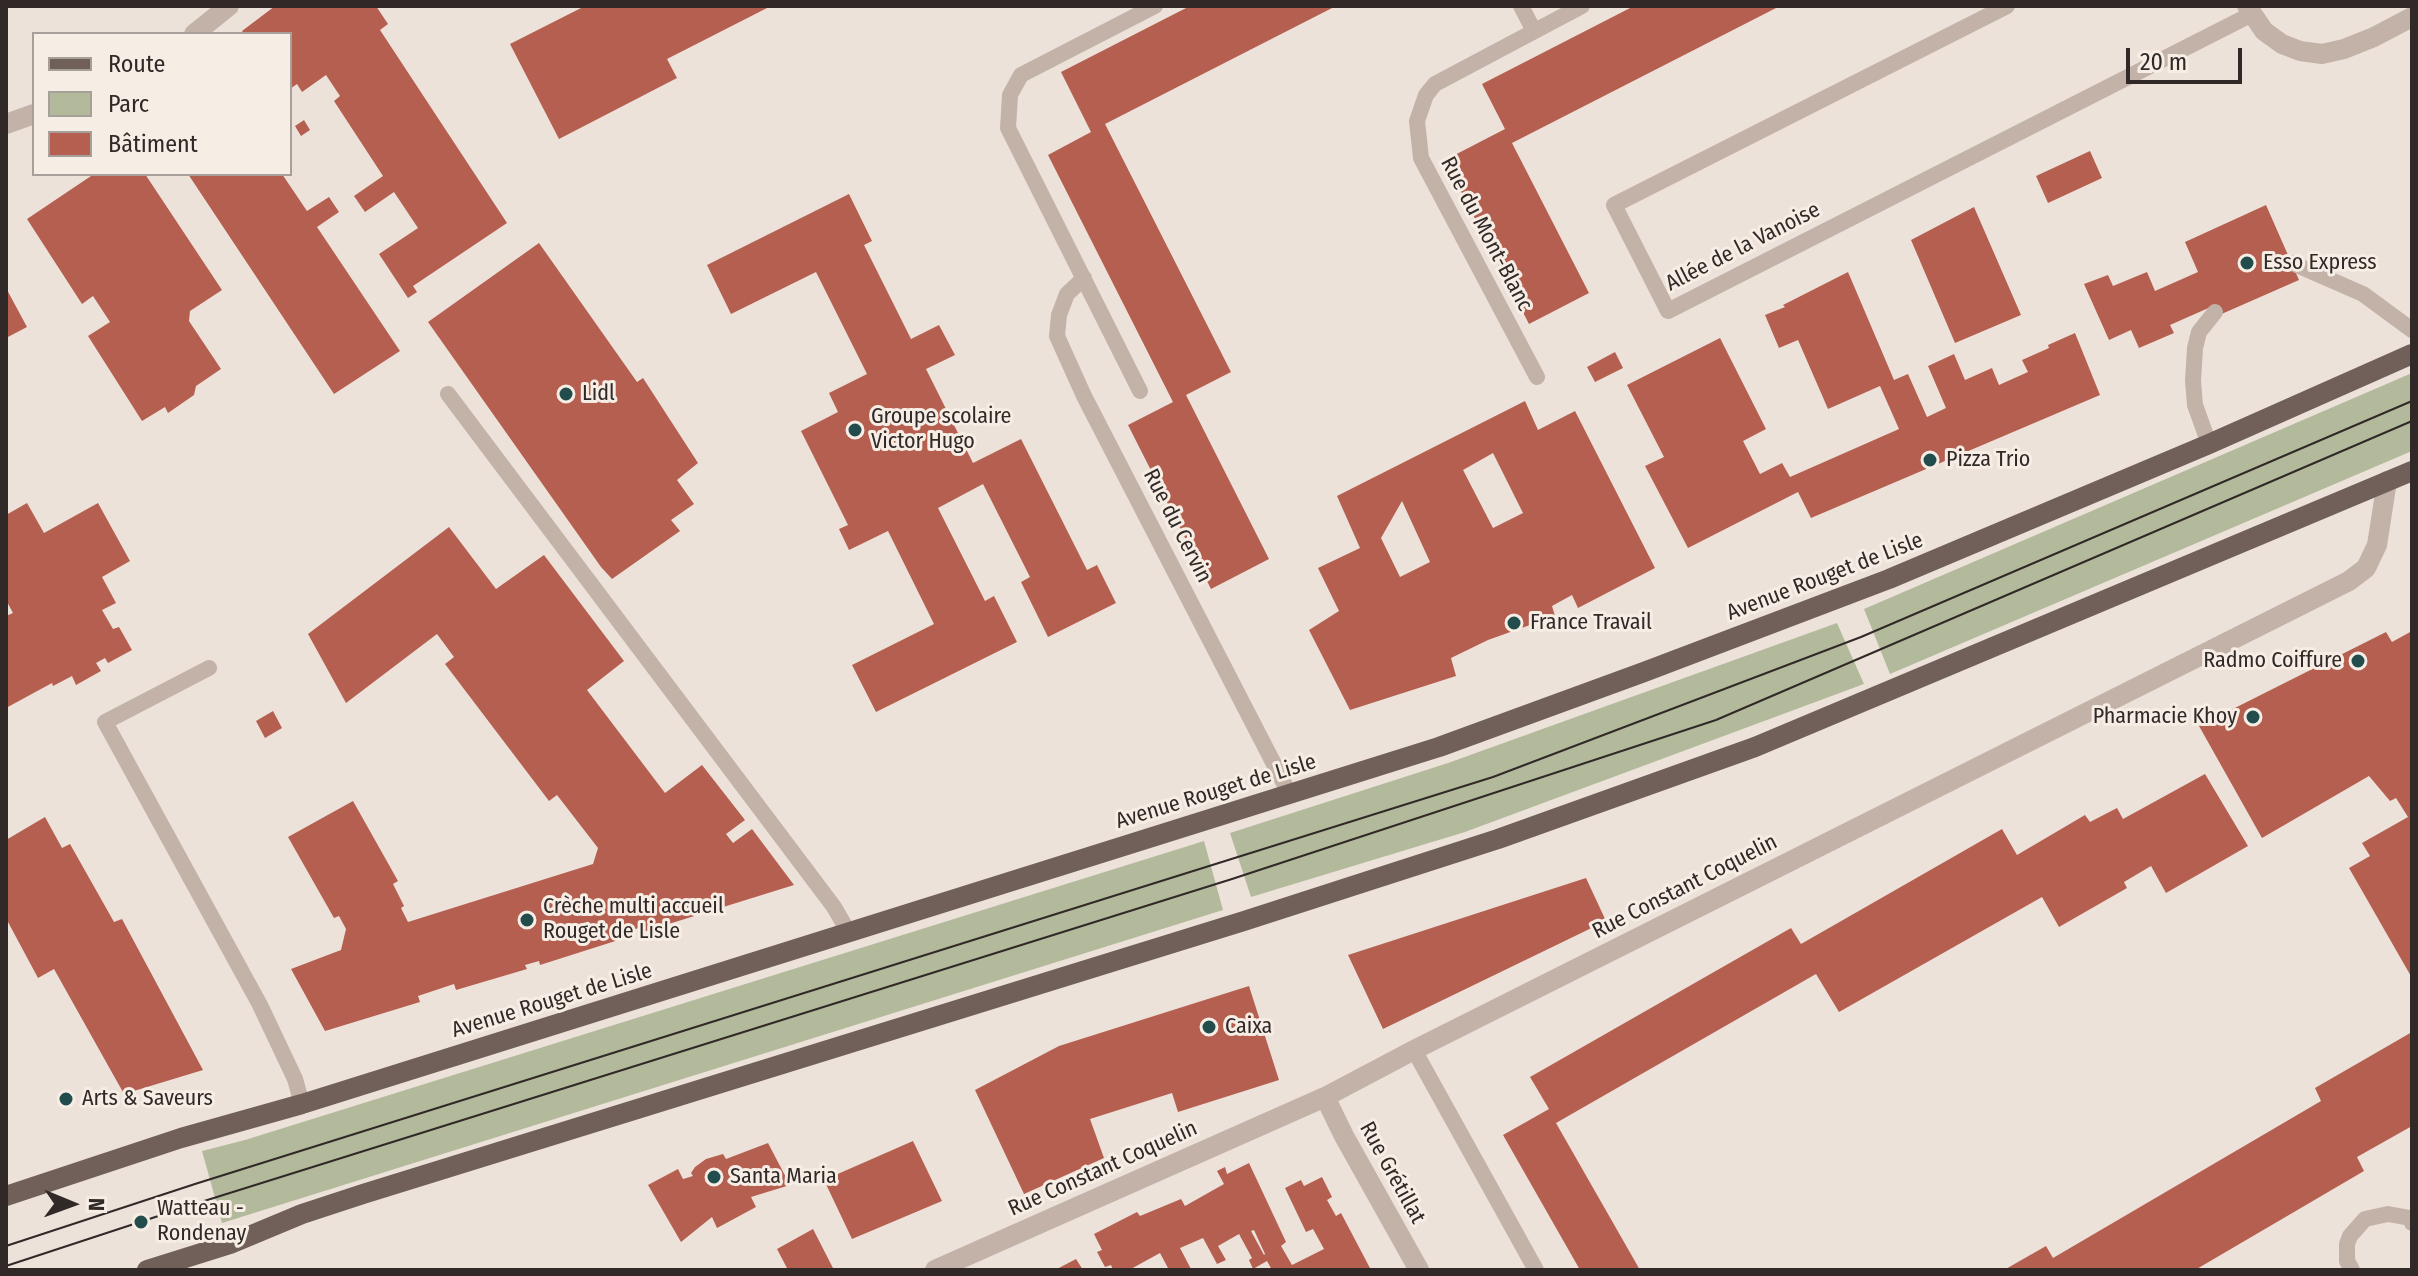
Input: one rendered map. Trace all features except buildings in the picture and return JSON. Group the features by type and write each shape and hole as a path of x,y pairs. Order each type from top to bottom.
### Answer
{"main road":[{"name":"Avenue Rouget de Lisle","path":"6,1196 181,1138 302,1104 1439,747 1831,602 2209,444 2412,354"},
{"path":"147,1270 230,1244 302,1214 363,1194 1230,926 1498,839 1755,747 2412,471"}],"street":[{"path":"196,32 229,6"},
{"path":"2249,10 2264,31 2282,44 2300,51 2322,54 2374,37 2412,17"},
{"path":"6,124 32,115"},
{"name":"Rue Constant Coquelin","path":"935,1270 1325,1097 2349,581 2366,568 2377,545 2387,481"},
{"name":"Rue Grétillat","path":"1325,1097 1419,1270"}],"lane":[{"path":"1140,391 1008,128 1010,95 1021,75 1155,6"},
{"path":"1521,6 1534,31"},
{"name":"Rue du Mont-Blanc","path":"1537,377 1421,158 1417,121 1426,95 1435,84 1582,6"},
{"name":"Allée de la Vanoise","path":"2007,6 1614,205 1668,311 2249,10"},
{"path":"2292,263 2363,294 2412,330"},
{"name":"Rue du Cervin","path":"1084,278 1067,294 1059,315 1057,336 1084,396 1290,795"},
{"path":"2209,444 2195,405 2193,372 2199,332 2215,312"},
{"path":"448,394 834,907 849,933"},
{"path":"209,668 105,722 260,1005 295,1079 302,1104"},
{"path":"1414,1050 1536,1270"},
{"path":"2352,1270 2347,1261 2347,1244 2365,1219 2388,1214 2411,1219"}],"green space":[{"path":"2412,373 2412,451 1890,674 1864,609"},
{"path":"1837,623 1864,684 1465,832 1251,897 1230,833 1448,763"},
{"path":"1204,841 1223,910 222,1223 202,1151"}],"tram line":[{"path":"6,1246 1493,777 1861,637 2412,401"},
{"path":"6,1266 1232,879 1716,720 2412,421"}],"place":[{"name":"Esso Express","path":"2247,263"},
{"name":"Lidl","path":"566,394"},
{"name":"Groupe scolaire Victor Hugo","path":"855,430"},
{"name":"Pizza Trio","path":"1930,460"},
{"name":"France Travail","path":"1514,623"},
{"name":"Radmo Coiffure","path":"2358,661"},
{"name":"Pharmacie Khoy","path":"2253,717"},
{"name":"Crèche multi accueil Rouget de Lisle","path":"527,920"},
{"name":"Caixa","path":"1209,1027"},
{"name":"Arts & Saveurs","path":"66,1099"},
{"name":"Santa Maria","path":"714,1177"},
{"name":"Watteau - Rondenay","path":"141,1222"}]}
